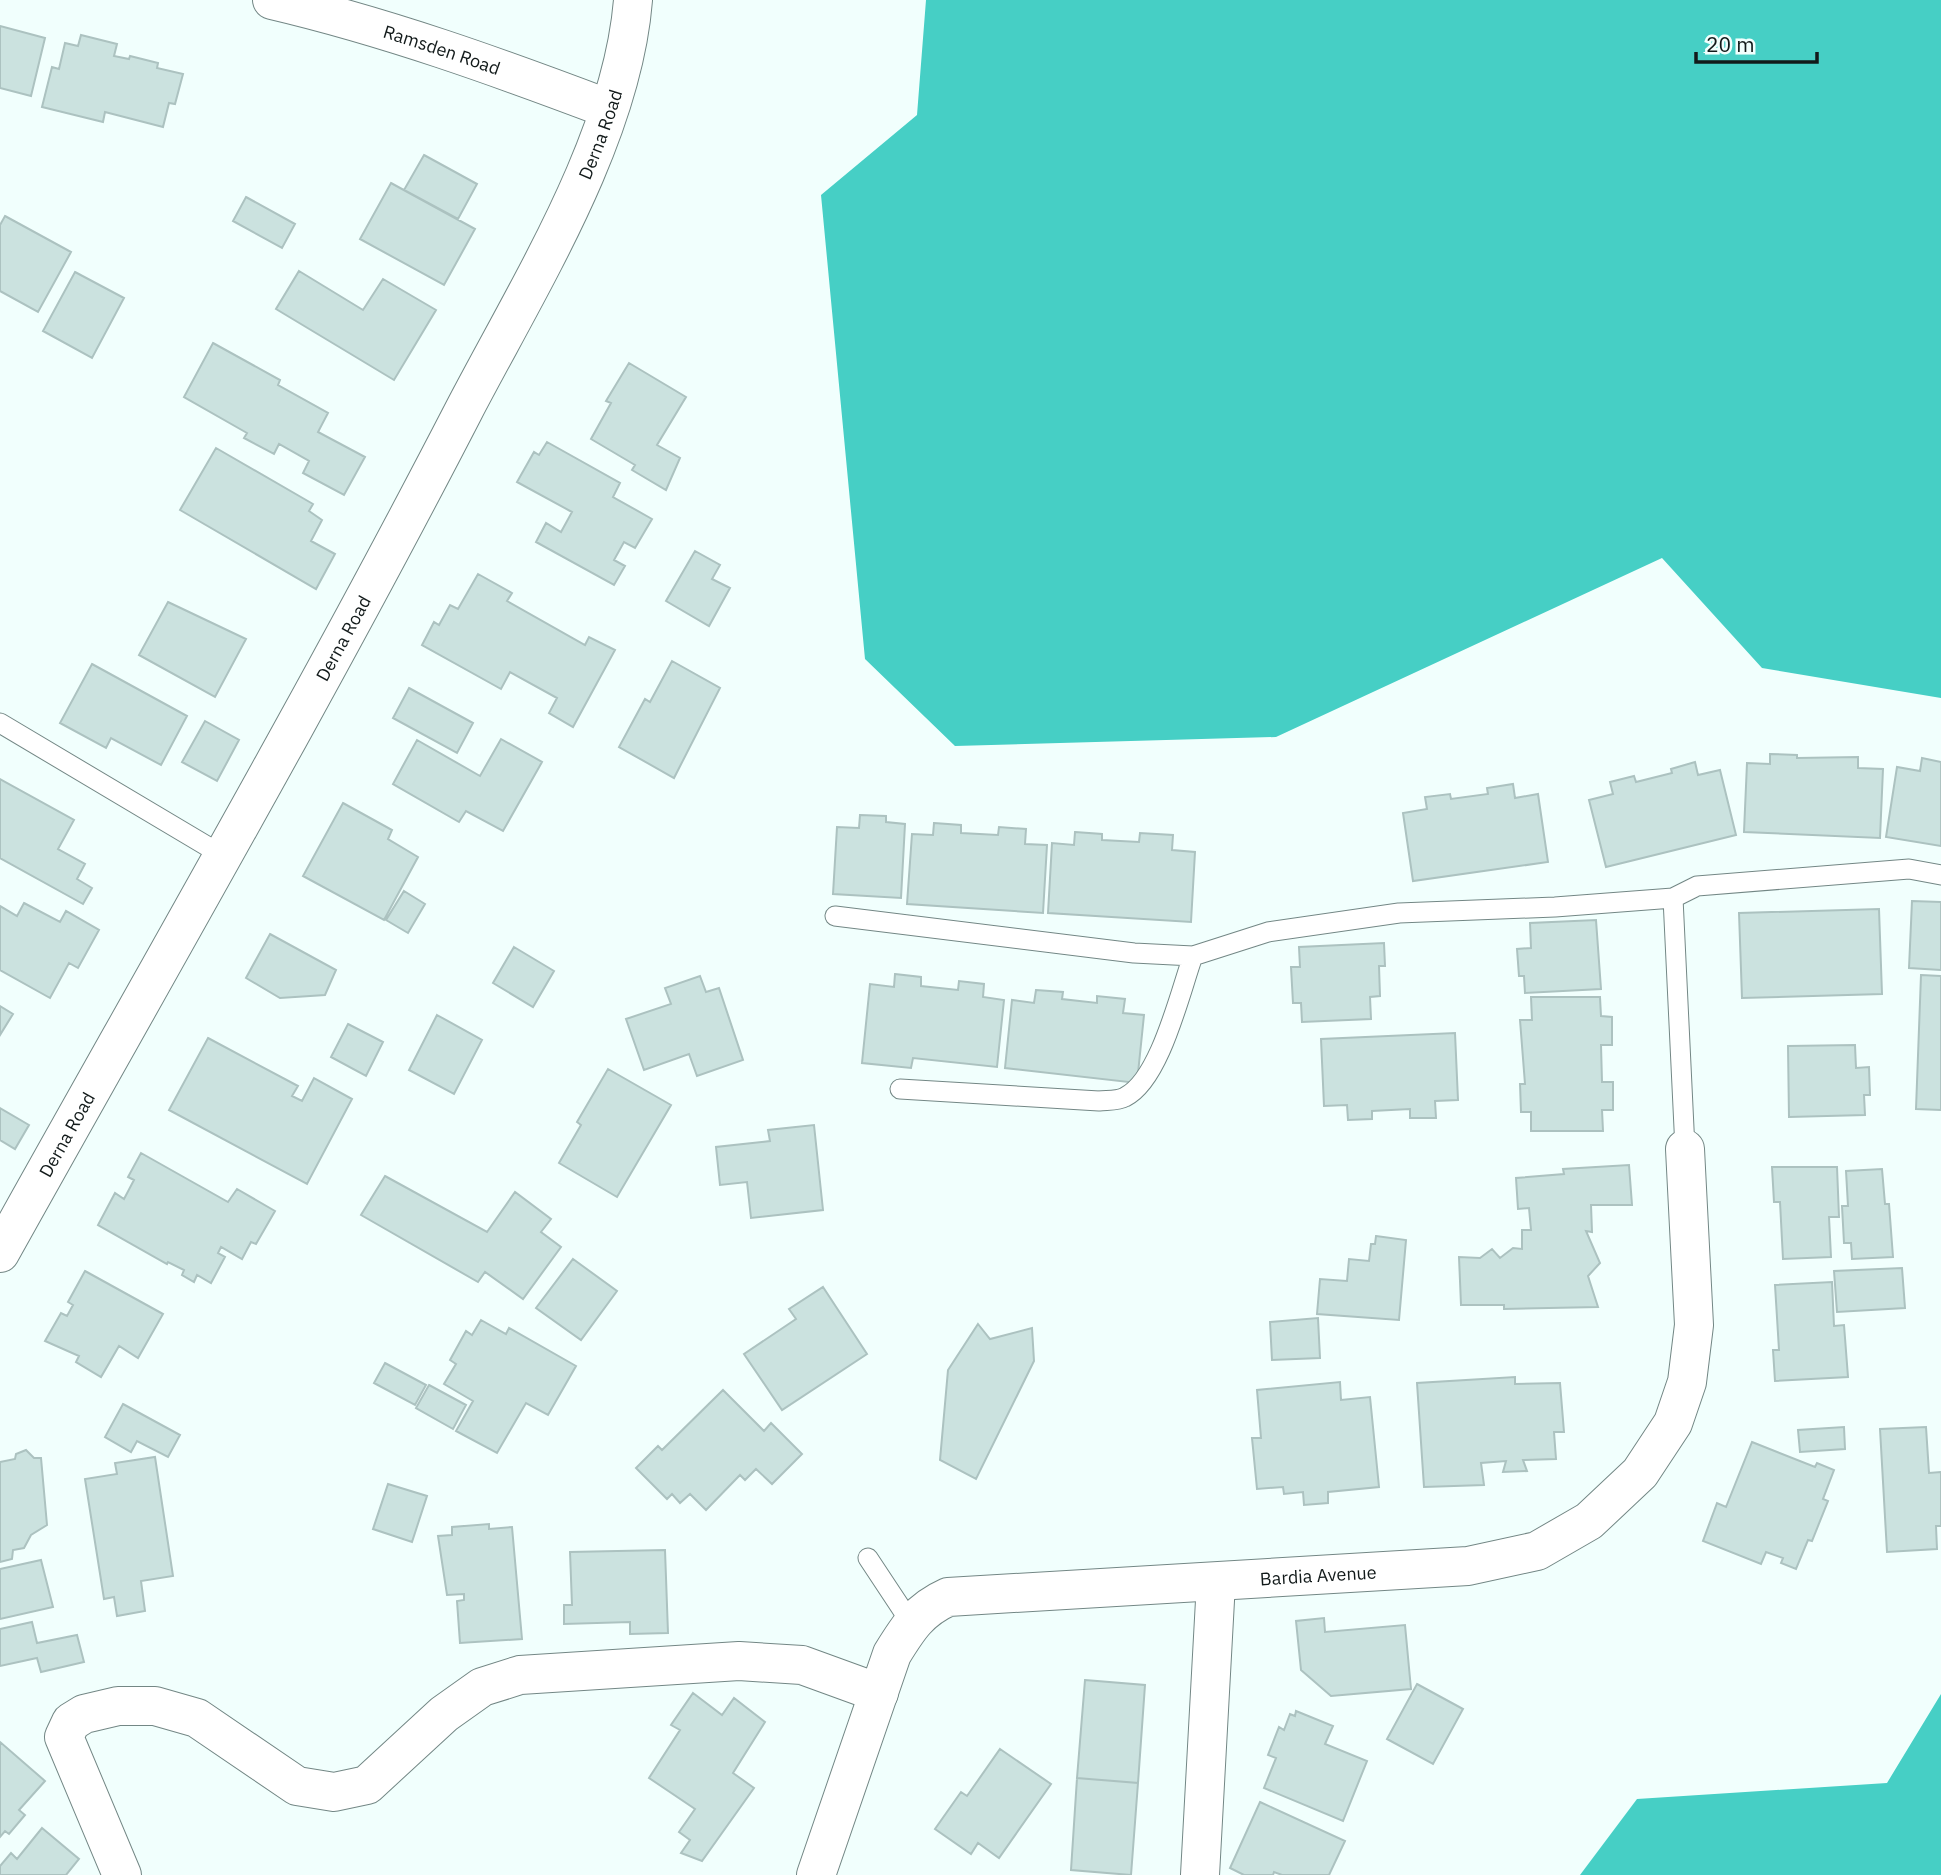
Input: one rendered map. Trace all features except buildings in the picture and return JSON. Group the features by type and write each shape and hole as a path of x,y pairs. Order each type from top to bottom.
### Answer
{"street":[{"name":"Ramsden Road","path":"272,0 338,16 463,54 609,109"},
{"name":"Derna Road","path":"0,1253 385,563 578,191 609,109 631,23 633,0"},
{"name":"Bardia Avenue","path":"816,1875 892,1654 911,1623 928,1606 948,1597 1468,1566 1537,1551 1589,1521 1640,1473 1673,1423 1687,1382 1694,1325 1685,1149"},
{"path":"1200,1875 1216,1582"},
{"path":"122,1875 64,1737 71,1722 84,1714 118,1706 155,1706 197,1718 296,1786 334,1792 367,1785 444,1714 482,1687 520,1675 739,1661 802,1665 879,1693"}],"lane":[{"path":"0,723 222,855"},
{"path":"835,916 1134,953 1193,956 1268,932 1399,913 1555,907 1673,898 1697,886 1909,869 1941,875"},
{"path":"1673,898 1685,1149"},
{"path":"900,1089 1098,1101 1123,1098 1136,1090 1156,1062 1193,956"},
{"path":"868,1558 911,1623"}],"shaded area":[{"path":"926,0 1941,0 1941,698 1762,668 1662,558 1276,737 955,746 865,659 821,195 917,115"},
{"path":"1941,1694 1941,1875 1580,1875 1637,1799 1887,1783"}]}
